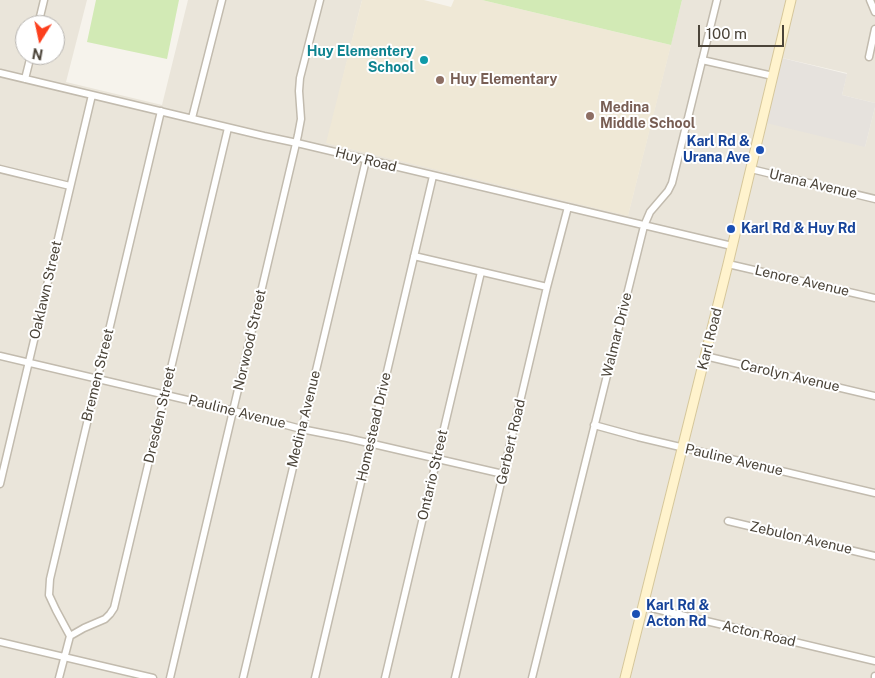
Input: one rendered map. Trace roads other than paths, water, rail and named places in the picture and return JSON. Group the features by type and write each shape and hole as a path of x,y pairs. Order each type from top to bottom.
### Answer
{"main road":[{"name":"Karl Road","path":"626,678 706,356 791,0"}],"street":[{"path":"40,15 44,0"},
{"path":"192,118 222,0"},
{"name":"Norwood Street","path":"170,678 297,143 300,126 300,78 320,0"},
{"name":"Walmar Drive","path":"532,678 644,226 650,212 672,183 717,0"},
{"path":"870,0 875,12"},
{"path":"869,57 875,29"},
{"path":"702,60 773,76"},
{"path":"25,79 28,65"},
{"name":"Huy Road","path":"0,74 732,246"},
{"name":"Oaklawn Street","path":"0,484 92,96"},
{"name":"Bremen Street","path":"70,636 49,595 50,579 161,111"},
{"name":"Dresden Street","path":"70,636 105,619 114,608 228,128"},
{"name":"Medina Avenue","path":"243,678 366,160"},
{"name":"Urana Avenue","path":"751,169 875,198"},
{"path":"0,172 70,186"},
{"name":"Homestead Drive","path":"315,678 433,176"},
{"name":"Gerbert Road","path":"455,678 547,288 568,207"},
{"path":"414,256 547,288"},
{"name":"Lenore Avenue","path":"728,264 875,298"},
{"name":"Ontario Street","path":"385,678 481,272"},
{"name":"Pauline Avenue","path":"0,356 503,474"},
{"name":"Carolyn Avenue","path":"706,356 875,396"},
{"name":"Pauline Avenue","path":"594,425 620,433 875,493"},
{"name":"Zebulon Avenue","path":"728,521 875,556"},
{"name":"Acton Road","path":"643,606 875,661"},
{"path":"59,678 70,636"},
{"path":"0,642 153,678"}],"place":[{"name":"Huy Elementery School","path":"424,60"},
{"name":"Huy Elementary","path":"440,80"},
{"name":"Medina Middle School","path":"590,116"},
{"name":"Karl Rd & Urana Ave","path":"760,150"},
{"name":"Karl Rd & Huy Rd","path":"731,229"},
{"name":"Karl Rd & Acton Rd","path":"636,614"}]}
